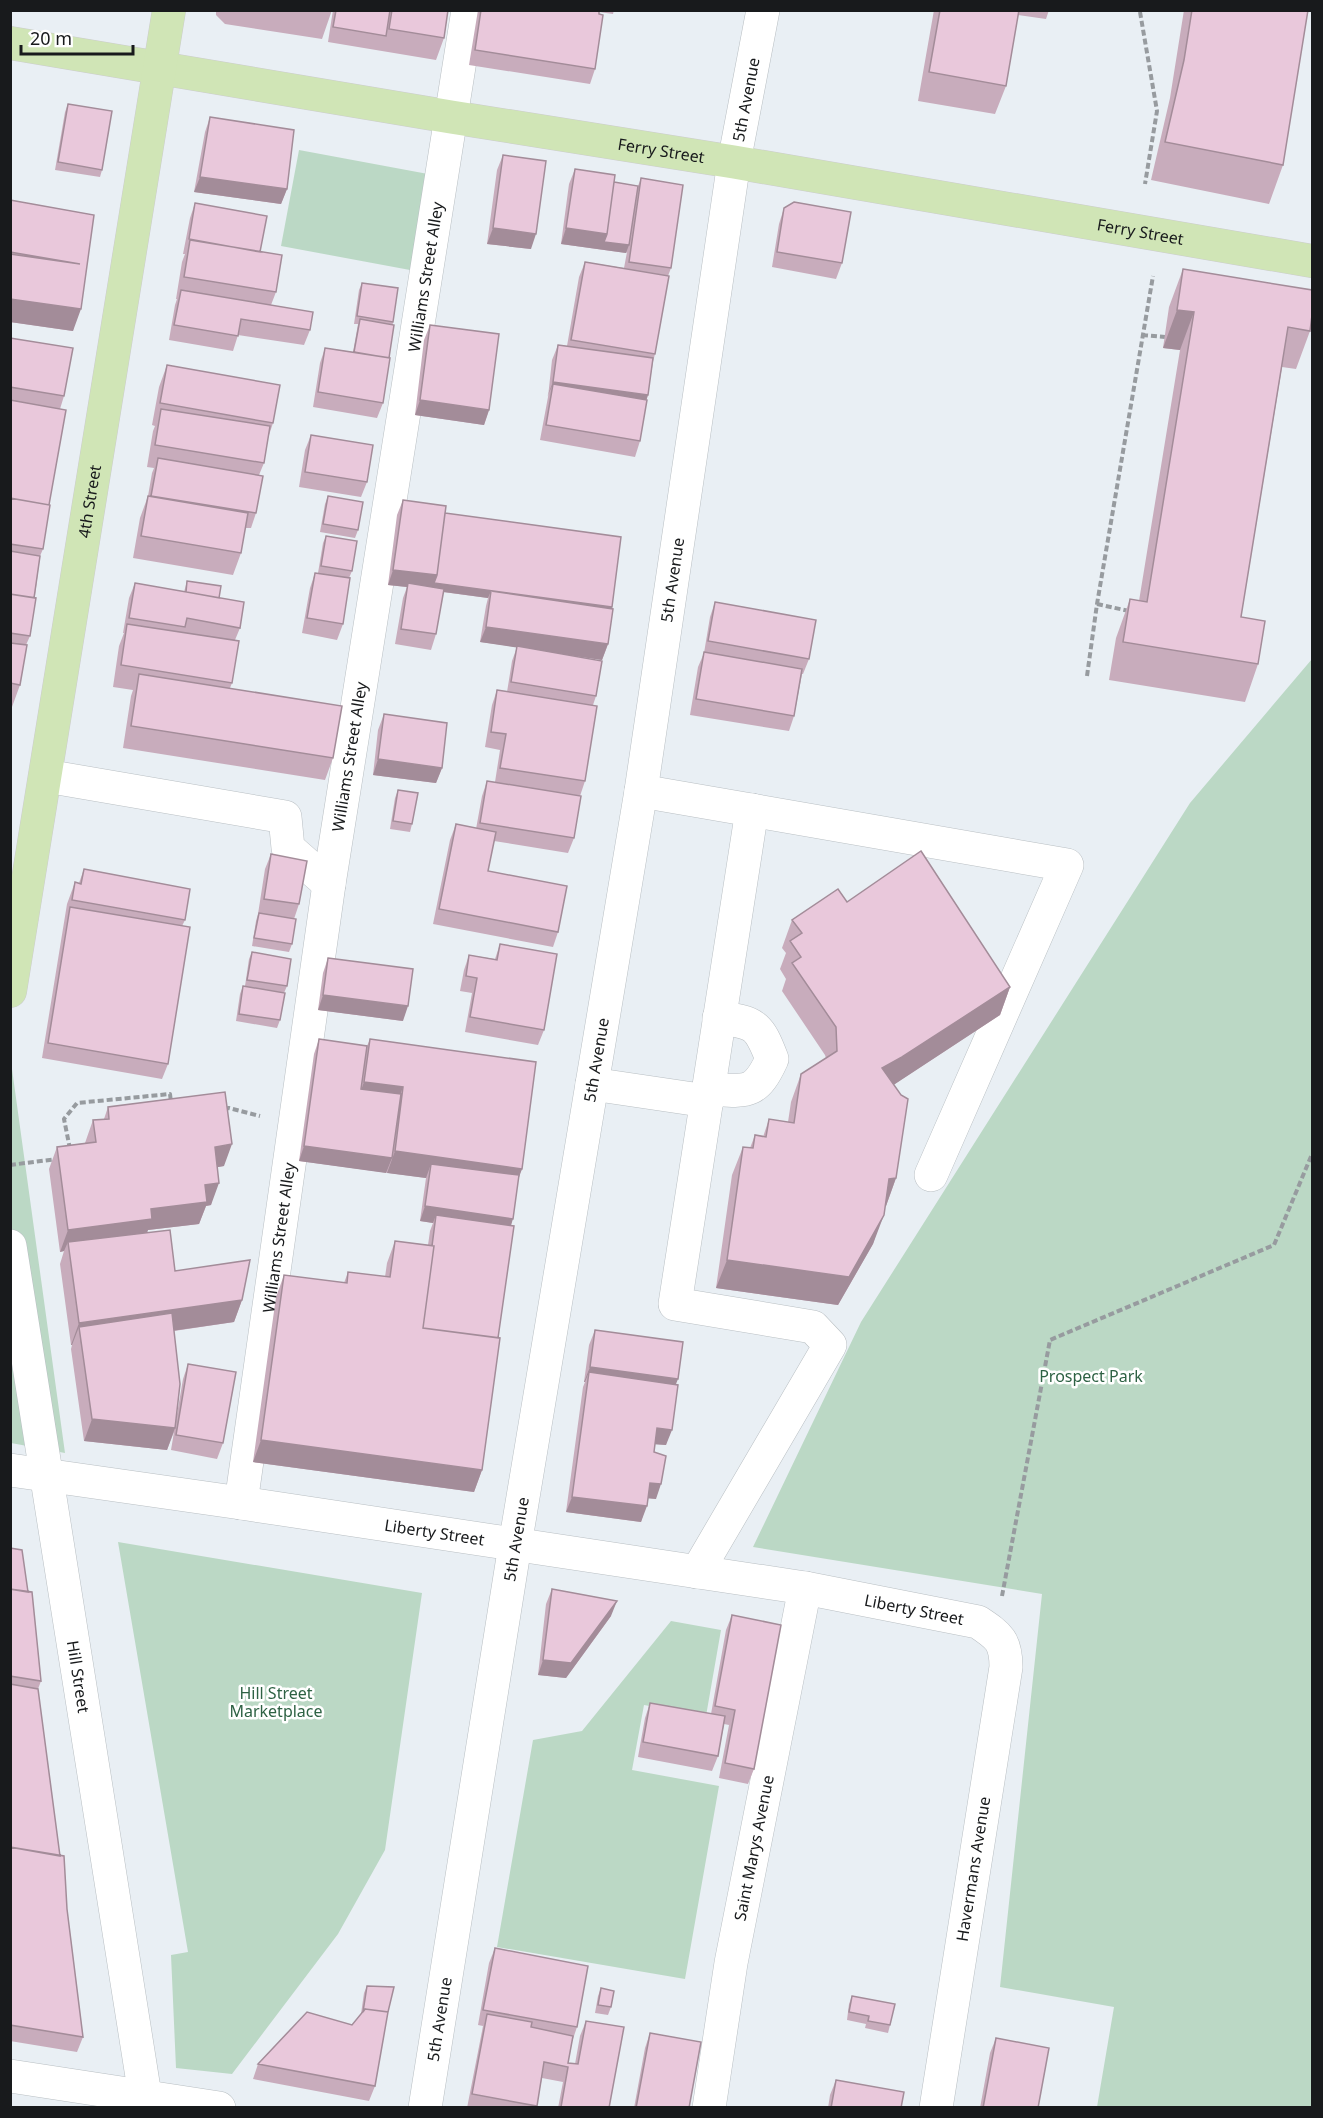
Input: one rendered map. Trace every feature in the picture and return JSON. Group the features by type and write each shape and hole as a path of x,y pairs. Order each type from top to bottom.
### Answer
{"main road":[{"name":"4th Street","path":"10,991 168,10"},
{"name":"Ferry Street","path":"10,43 734,162 1312,261"}],"street":[{"name":"Williams Street Alley","path":"242,1503 329,884 468,10"},
{"name":"5th Avenue","path":"425,2108 514,1545 641,791 734,162 763,10"},
{"path":"46,776 285,817 288,848 329,884"},
{"path":"641,791 1067,865 931,1175"},
{"path":"697,1572 830,1345 813,1327 675,1304 752,810"},
{"path":"592,1084 708,1095 744,1091 763,1080 772,1059 763,1035 747,1021 720,1018"},
{"name":"Hill Street","path":"10,1246 145,2102"},
{"name":"Liberty Street","path":"10,1470 805,1588 978,1622 995,1634"},
{"name":"Saint Marys Avenue","path":"709,2108 731,1963 805,1588"},
{"name":"Havermans Avenue","path":"936,2108 1006,1667 1006,1650 995,1634"},
{"path":"10,2076 145,2102 219,2108"}],"path":[{"path":"1140,12 1156,111 1144,184"},
{"path":"1088,676 1097,604 1153,276"},
{"path":"1142,335 1165,337"},
{"path":"1097,604 1137,613"},
{"path":"72,1157 64,1119 76,1103 170,1094 171,1105"},
{"path":"216,1109 229,1108 295,1124"},
{"path":"995,1634 1050,1340 1274,1245 1312,1154"},
{"path":"10,1165 61,1158"}],"green space":[{"path":"299,150 428,174 410,270 281,246"},
{"name":"Prospect Park","path":"1312,659 1312,2107 1097,2107 1114,2007 1000,1987 1042,1594 753,1547 861,1322 1190,803"},
{"path":"12,1069 65,1453 11,1443"},
{"name":"Hill Street Marketplace","path":"118,1542 422,1593 385,1850 338,1934 232,2074 176,2068 171,1955 188,1952"},
{"path":"671,1621 721,1630 706,1716 644,1705 632,1770 719,1786 685,1979 497,1947 533,1740 582,1731"}],"building":[{"path":"336,10 390,10 386,36 333,27"},
{"path":"392,10 448,10 444,38 389,29"},
{"path":"481,10 599,10 599,14 603,15 595,69 475,50"},
{"path":"940,10 1019,10 1006,86 929,72"},
{"path":"1192,10 1308,10 1283,165 1165,142 1184,60"},
{"path":"68,104 112,111 102,170 58,162"},
{"path":"210,117 294,130 287,189 200,177"},
{"path":"503,155 546,161 536,234 493,228"},
{"path":"575,169 615,175 607,234 566,228"},
{"path":"641,178 683,185 671,268 629,262"},
{"path":"614,182 638,186 629,245 604,242"},
{"path":"10,200 94,215 81,309 10,299 10,254 80,264 10,252"},
{"path":"794,202 851,212 842,263 777,252 784,208"},
{"path":"195,203 267,216 260,252 189,239"},
{"path":"190,240 282,255 276,292 184,277"},
{"path":"585,262 669,276 655,354 571,340"},
{"path":"1183,269 1312,290 1310,331 1288,327 1241,617 1265,621 1258,664 1123,642 1130,599 1147,602 1194,312 1177,310"},
{"path":"362,283 398,288 393,322 357,316"},
{"path":"181,290 313,312 310,330 241,319 238,336 174,325"},
{"path":"360,319 394,325 389,358 354,352"},
{"path":"430,325 499,334 489,410 420,400"},
{"path":"10,338 73,348 64,396 10,387"},
{"path":"558,345 653,358 648,395 553,382"},
{"path":"325,348 390,358 383,403 318,392"},
{"path":"167,365 280,385 273,423 160,403"},
{"path":"553,384 647,400 640,441 546,425"},
{"path":"10,400 66,410 49,505 10,498"},
{"path":"161,409 270,426 264,463 155,445"},
{"path":"311,435 373,445 367,482 305,472"},
{"path":"158,458 263,476 256,513 151,496"},
{"path":"148,496 248,513 241,553 141,536"},
{"path":"328,496 363,502 358,530 323,524"},
{"path":"10,498 50,505 43,549 10,544"},
{"path":"403,500 446,506 437,575 393,570"},
{"path":"445,513 621,537 612,607 434,583"},
{"path":"326,536 357,541 352,571 321,566"},
{"path":"10,551 40,556 34,598 10,594"},
{"path":"315,573 350,578 343,624 307,618"},
{"path":"187,581 221,586 219,598 186,592"},
{"path":"135,583 244,602 240,628 187,618 185,627 129,618"},
{"path":"408,583 444,589 436,634 401,629"},
{"path":"491,591 613,609 608,644 486,627"},
{"path":"10,594 36,598 30,636 10,633"},
{"path":"715,602 816,620 809,659 708,641"},
{"path":"127,624 239,641 232,683 121,665"},
{"path":"10,643 27,645 20,685 10,683"},
{"path":"517,646 602,661 596,696 511,682"},
{"path":"704,652 802,669 794,716 696,699"},
{"path":"139,674 342,706 333,758 131,726"},
{"path":"497,690 597,706 585,781 500,768 506,734 491,732"},
{"path":"384,714 447,723 442,768 378,759"},
{"path":"487,781 581,796 574,838 480,823"},
{"path":"398,790 418,793 412,824 393,821"},
{"path":"456,824 496,832 488,871 567,886 558,932 439,909"},
{"path":"921,851 1010,987 882,1068 901,1095 908,1099 896,1178 889,1179 884,1215 849,1277 727,1260 743,1147 753,1148 755,1135 766,1137 769,1119 794,1123 801,1074 837,1051 836,1027 792,963 801,957 790,941 802,933 792,920 838,889 847,902"},
{"path":"271,854 307,861 299,904 264,899"},
{"path":"84,869 190,889 185,920 72,900 75,882 81,884"},
{"path":"70,907 190,927 168,1064 48,1043"},
{"path":"259,913 296,919 292,944 254,938"},
{"path":"500,944 557,954 544,1030 470,1017 477,978 466,976 469,955 497,960"},
{"path":"252,952 291,959 287,986 247,980"},
{"path":"328,958 413,969 408,1006 323,995"},
{"path":"243,986 285,993 280,1020 239,1014"},
{"path":"319,1039 367,1046 361,1089 401,1094 392,1158 304,1146"},
{"path":"370,1039 536,1062 522,1169 395,1151 403,1087 364,1082"},
{"path":"225,1092 232,1144 215,1147 219,1183 205,1185 207,1202 151,1209 152,1219 68,1230 57,1147 96,1142 93,1120 109,1119 108,1107"},
{"path":"431,1164 519,1175 513,1219 425,1206"},
{"path":"436,1215 514,1226 498,1338 423,1328"},
{"path":"170,1230 175,1271 250,1260 242,1300 79,1323 68,1242"},
{"path":"395,1241 434,1246 423,1328 500,1338 482,1470 261,1440 284,1275 347,1283 348,1272 390,1277"},
{"path":"172,1313 180,1384 175,1428 92,1419 79,1327"},
{"path":"595,1330 683,1342 678,1379 590,1367"},
{"path":"188,1364 236,1372 223,1443 176,1435"},
{"path":"589,1372 678,1385 672,1430 657,1428 654,1452 666,1456 661,1484 650,1483 647,1506 572,1497"},
{"path":"10,1548 22,1550 28,1592 10,1589"},
{"path":"10,1589 32,1592 41,1681 10,1676"},
{"path":"552,1589 617,1601 571,1663 543,1660"},
{"path":"732,1615 781,1625 754,1769 725,1763 735,1710 715,1706"},
{"path":"10,1684 38,1689 60,1856 10,1847"},
{"path":"650,1703 725,1716 718,1756 643,1742"},
{"path":"10,1847 64,1856 67,1909 83,2037 10,2025"},
{"path":"495,1948 588,1966 577,2027 483,2010"},
{"path":"367,1986 394,1987 388,2012 365,2009 363,2012"},
{"path":"601,1988 614,1991 611,2007 598,2005"},
{"path":"852,1996 895,2004 890,2025 868,2021 869,2016 849,2012"},
{"path":"365,2009 388,2012 375,2086 258,2064 307,2012 352,2025"},
{"path":"487,2014 532,2022 531,2027 573,2036 568,2063 578,2064 586,2021 624,2027 609,2108 561,2107 568,2067 544,2062 537,2106 472,2094"},
{"path":"650,2033 701,2042 689,2108 636,2108"},
{"path":"996,2038 1049,2048 1038,2108 983,2108"},
{"path":"836,2080 904,2092 901,2108 831,2108"}]}
